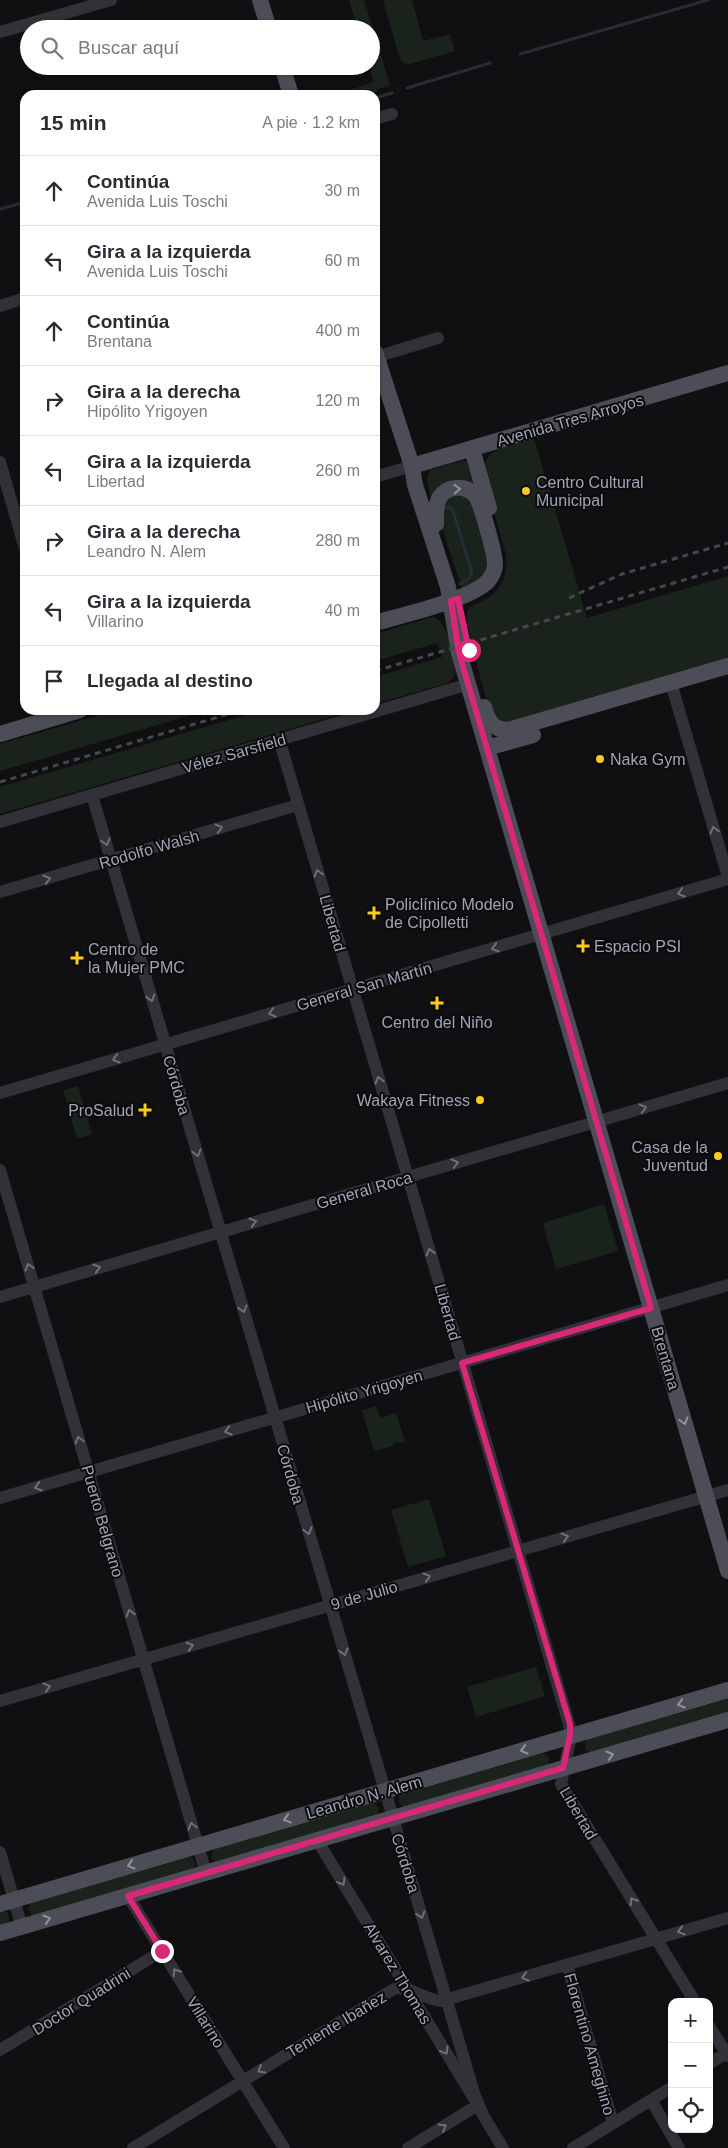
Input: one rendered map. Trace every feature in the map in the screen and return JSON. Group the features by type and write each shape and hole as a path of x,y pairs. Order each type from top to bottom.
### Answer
{"main road":[{"path":"260,0 266,20"},
{"path":"285,75 289,90"},
{"path":"380,369 412,466 415,485 454,600 486,714 490,723 495,728 503,730 515,729 611,701 728,678"},
{"name":"Avenida Tres Arroyos","path":"412,466 728,373"},
{"path":"454,600 474,600 488,594 499,581 504,566 472,449"},
{"path":"412,466 422,480 436,524 454,600"},
{"path":"380,622 454,600 485,584 495,570 494,556 478,501 468,489 452,488 444,493 437,504 436,524"},
{"name":"Brentana","path":"454,600 458,646 468,684 728,1571"},
{"path":"487,746 673,688 728,666"},
{"path":"487,746 588,713 611,701"},
{"path":"0,734 61,715"},
{"name":"Leandro N. Alem","path":"7,1902 728,1690"},
{"name":"Leandro N. Alem","path":"0,1933 728,1720"}],"street":[{"path":"42,20 111,0"},
{"path":"0,32 20,26"},
{"path":"380,118 392,114"},
{"path":"0,306 20,300"},
{"path":"380,356 438,338"},
{"path":"0,462 20,532"},
{"path":"380,476 412,466"},
{"name":"Vélez Sarsfield","path":"380,710 468,684"},
{"path":"673,688 728,878"},
{"name":"Vélez Sarsfield","path":"0,822 363,715"},
{"name":"Libertad","path":"279,740 570,1724 570,1736 561,1779 562,1786 693,1998"},
{"name":"Córdoba","path":"92,795 478,2105 503,2148"},
{"name":"Rodolfo Walsh","path":"0,892 298,805"},
{"name":"General San Martín","path":"0,1093 728,878"},
{"name":"General Roca","path":"0,1297 728,1083"},
{"name":"Puerto Belgrano","path":"0,1170 206,1873"},
{"name":"Hipólito Yrigoyen","path":"0,1498 728,1285"},
{"name":"9 de Julio","path":"0,1701 728,1490"},
{"name":"Alvarez Thomas","path":"317,1840 478,2105"},
{"path":"0,1852 7,1902 22,1927"},
{"name":"Villarino","path":"128,1896 284,2148"},
{"name":"Teniente Ibañez","path":"133,2148 391,1990 401,1988 435,2001 446,1999 728,1918"},
{"name":"Doctor Quadrini","path":"0,2050 162,1951"},
{"name":"Florentino Ameghino","path":"567,1964 614,2123"},
{"path":"713,2032 727,2055 713,2062"},
{"path":"573,2148 670,2088"},
{"path":"651,2100 679,2148"},
{"path":"408,2148 478,2105"}],"shaded area":[{"path":"349,0 364,0 370,20 355,20"},
{"path":"383,0 412,0 423,41 450,34 455,51 410,64 403,63 399,57"},
{"path":"380,52 390,85 377,90 352,90 374,82 372,75 380,75"},
{"path":"534,438 587,618 728,576 728,660 508,724 492,718 472,645 467,617 470,607 488,598 498,589 502,583 507,563 485,481 484,464 490,455 500,448"},
{"path":"462,461 469,462 479,492 431,497 427,476 431,470"},
{"path":"459,493 471,498 491,562 489,575 462,588 441,525 446,500"},
{"path":"433,617 438,620 447,634 454,653 454,677 447,683 380,703 380,676 442,657 437,643 380,660 380,633"},
{"path":"99,715 192,715 0,771 0,744"},
{"path":"246,715 338,715 0,814 0,787"},
{"path":"78,1086 92,1134 77,1139 63,1090"},
{"path":"604,1204 618,1251 556,1269 543,1223"},
{"path":"376,1406 380,1418 396,1413 405,1442 393,1443 393,1446 374,1451 362,1410"},
{"path":"429,1499 446,1556 408,1567 391,1510"},
{"path":"536,1667 545,1696 476,1717 467,1687"},
{"path":"728,1696 728,1715 591,1754 586,1750 585,1742 588,1739"},
{"path":"542,1752 549,1758 548,1765 404,1808 399,1803 399,1795"},
{"path":"372,1802 379,1808 378,1815 217,1863 211,1857 214,1848"},
{"path":"190,1856 195,1862 194,1869 33,1916 28,1910 31,1901"},
{"path":"0,1910 8,1913 9,1922 0,1928"}],"waterway":[{"path":"520,54 708,0"},
{"path":"407,88 490,63"},
{"path":"380,97 392,93"},
{"path":"0,209 20,203"},
{"path":"443,508 449,507 453,511 472,572 469,578 460,584"}],"railway":[{"path":"569,598 622,574 728,543"},
{"path":"380,670 728,567"},
{"path":"0,782 225,715"}],"place":[{"name":"Centro Cultural Municipal","path":"526,491"},
{"name":"Naka Gym","path":"600,759"},
{"name":"Policlínico Modelo de Cipolletti","path":"374,913"},
{"name":"Espacio PSI","path":"583,946"},
{"name":"Centro de la Mujer PMC","path":"77,958"},
{"name":"Centro del Niño","path":"437,1003"},
{"name":"Wakaya Fitness","path":"480,1100"},
{"name":"ProSalud","path":"145,1110"},
{"name":"Casa de la Juventud","path":"718,1156"}],"route":[{"path":"162,1951 128,1896 563,1768 571,1731 570,1724 462,1363 651,1308 459,653 451,601 458,599 469,650"}]}
